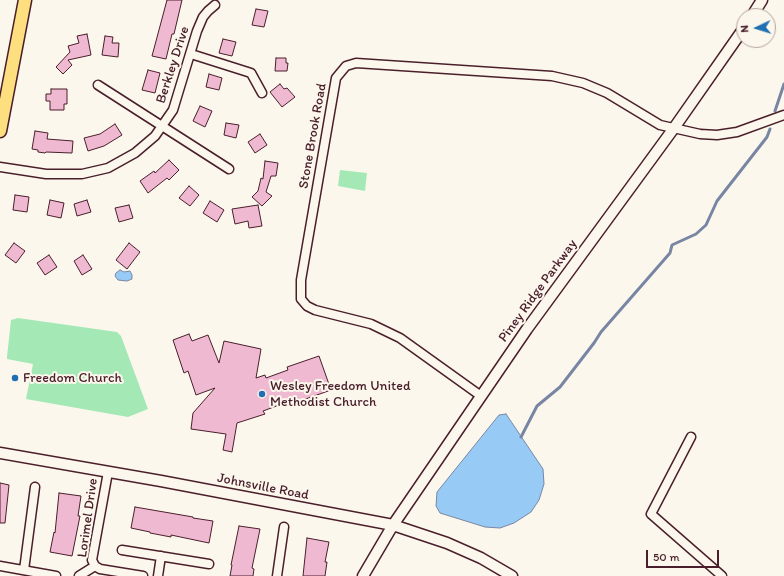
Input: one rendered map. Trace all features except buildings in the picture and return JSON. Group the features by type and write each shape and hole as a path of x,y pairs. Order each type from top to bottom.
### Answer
{"main road":[{"path":"0,131 25,0"}],"street":[{"name":"Berkley Drive","path":"0,167 46,174 70,175 94,172 108,168 135,153 155,136 173,110 197,31 203,17 215,5"},
{"name":"Piney Ridge Parkway","path":"363,576 392,526 527,329 674,128 736,39"},
{"path":"191,54 251,73 262,93"},
{"name":"Stone Brook Road","path":"481,396 400,338 371,324 315,310 307,306 302,299 301,280 336,78 346,66 356,63 552,76 583,83 607,92 660,125 700,134 737,132 784,115"},
{"path":"98,85 229,169"},
{"path":"691,437 651,514 722,576"},
{"name":"Johnsville Road","path":"0,453 392,526 447,543 481,558 512,576"},
{"name":"Lorimel Drive","path":"108,472 92,560 95,566 100,569 143,576"},
{"path":"24,570 35,487"},
{"path":"277,576 284,527"},
{"path":"122,550 209,564"},
{"path":"158,576 161,556"},
{"path":"0,566 56,576"},
{"path":"79,576 95,566"}],"green space":[{"path":"340,170 367,173 365,191 338,186"},
{"path":"18,318 117,332 121,336 148,409 128,417 26,399 33,364 7,359 11,320"}],"water":[{"path":"120,270 124,272 130,271 132,279 127,281 118,280 115,276"},
{"path":"506,414 543,469 544,484 539,500 531,512 514,523 500,528 485,527 440,513 436,506 437,492 499,415"}],"waterway":[{"path":"775,111 784,84"},
{"path":"521,437 537,406 560,387 601,332 670,253 672,245 696,234 706,225 717,201 767,137 770,129"}],"place":[{"name":"Freedom Church","path":"15,378"},
{"name":"Wesley Freedom United Methodist Church","path":"262,394"}]}
